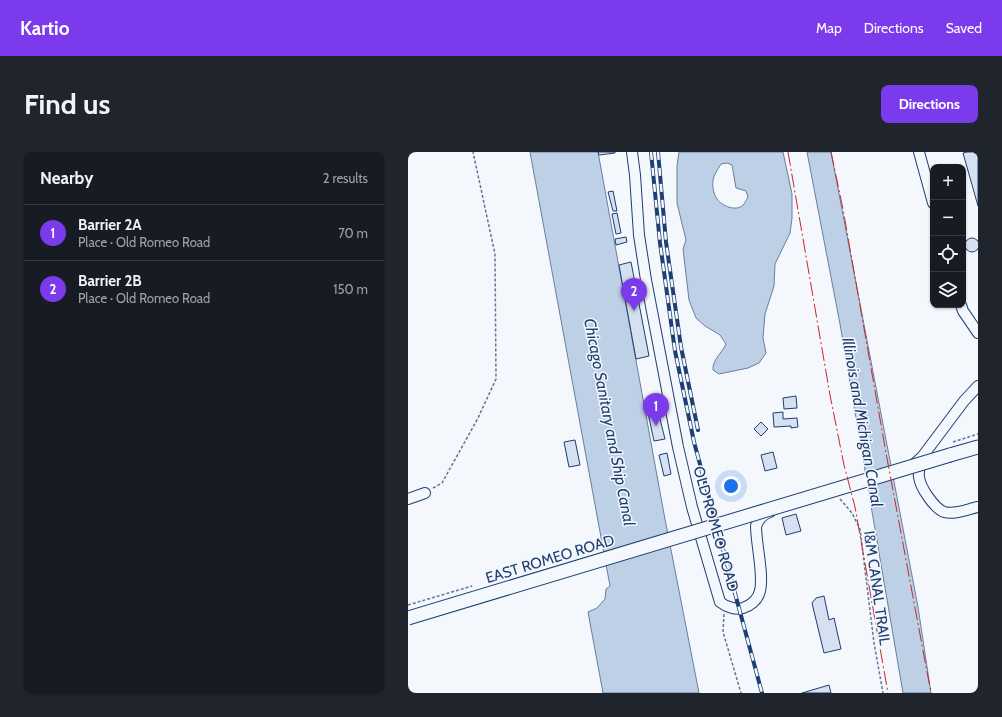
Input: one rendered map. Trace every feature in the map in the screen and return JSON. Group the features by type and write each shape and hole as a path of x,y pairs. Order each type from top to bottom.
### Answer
{"main road":[{"name":"EAST ROMEO ROAD","path":"408,618 951,449 978,446"}],"street":[{"name":"OLD ROMEO ROAD","path":"632,152 639,235 646,280 678,447 692,507 720,602 725,606 740,608 746,607 753,603 761,590 756,533 756,526 759,519 765,514 897,475 908,469 922,457 964,401 978,386"},
{"path":"919,152 932,200"},
{"path":"962,308 978,334"},
{"path":"922,457 918,470 919,478 924,489 938,508 945,512 957,512 978,507"},
{"path":"408,499 424,493"}],"path":[{"path":"424,493 442,483 478,418 496,379 495,254 473,152"},
{"path":"951,449 978,434"},
{"name":"I&M CANAL TRAIL","path":"836,493 852,513 860,529 874,643 883,693"},
{"path":"725,606 723,632 742,693"}],"water":[{"name":"Chicago Sanitary and Ship Canal","path":"530,152 598,152 664,514 699,693 603,693 588,612 597,608 605,599 606,589 610,586"},
{"path":"679,152 783,152 792,194 792,218 790,233 775,264 774,286 765,314 763,338 766,353 759,363 748,368 719,374 713,370 714,363 726,344 720,335 705,326 696,318 689,300 683,249 686,240 677,203 677,166","holes":["727,163 732,165 736,188 746,191 748,197 743,205 737,208 729,207 719,202 713,188 714,177 721,164"]},
{"name":"Illinois and Michigan Canal","path":"807,152 831,152 918,607 931,693 903,693 840,324"}],"building":[{"path":"598,152 615,152 615,153 599,155"},
{"path":"978,152 978,206 963,153"},
{"path":"613,191 617,211 613,211 608,192"},
{"path":"617,213 621,233 616,234 612,214"},
{"path":"626,237 627,242 616,245 615,239"},
{"path":"969,238 975,238 979,242 979,248 975,252 969,252 966,249 966,241"},
{"path":"631,262 649,356 636,359 619,265"},
{"path":"796,396 797,408 784,409 783,398"},
{"path":"658,411 665,439 654,441 648,413"},
{"path":"783,412 783,419 797,418 798,427 774,427 773,413"},
{"path":"761,422 768,429 761,436 754,429"},
{"path":"575,440 580,465 569,467 564,442"},
{"path":"773,452 777,468 765,471 761,455"},
{"path":"667,453 671,474 664,476 659,455"},
{"path":"796,514 801,531 786,535 782,518"},
{"path":"824,596 829,620 834,618 841,649 824,653 812,603 816,598"},
{"path":"829,685 831,693 802,693"}],"railway":[{"path":"651,152 660,243 675,351 694,442 762,693"},
{"path":"658,152 666,242 681,347 698,430"}],"power":[{"path":"788,152 830,395 844,465 855,507 888,693"},
{"path":"831,152 843,209 886,453 931,693"}],"place":[{"name":"Barrier 2B","path":"634,311"},
{"name":"Barrier 2A","path":"656,426"}]}
